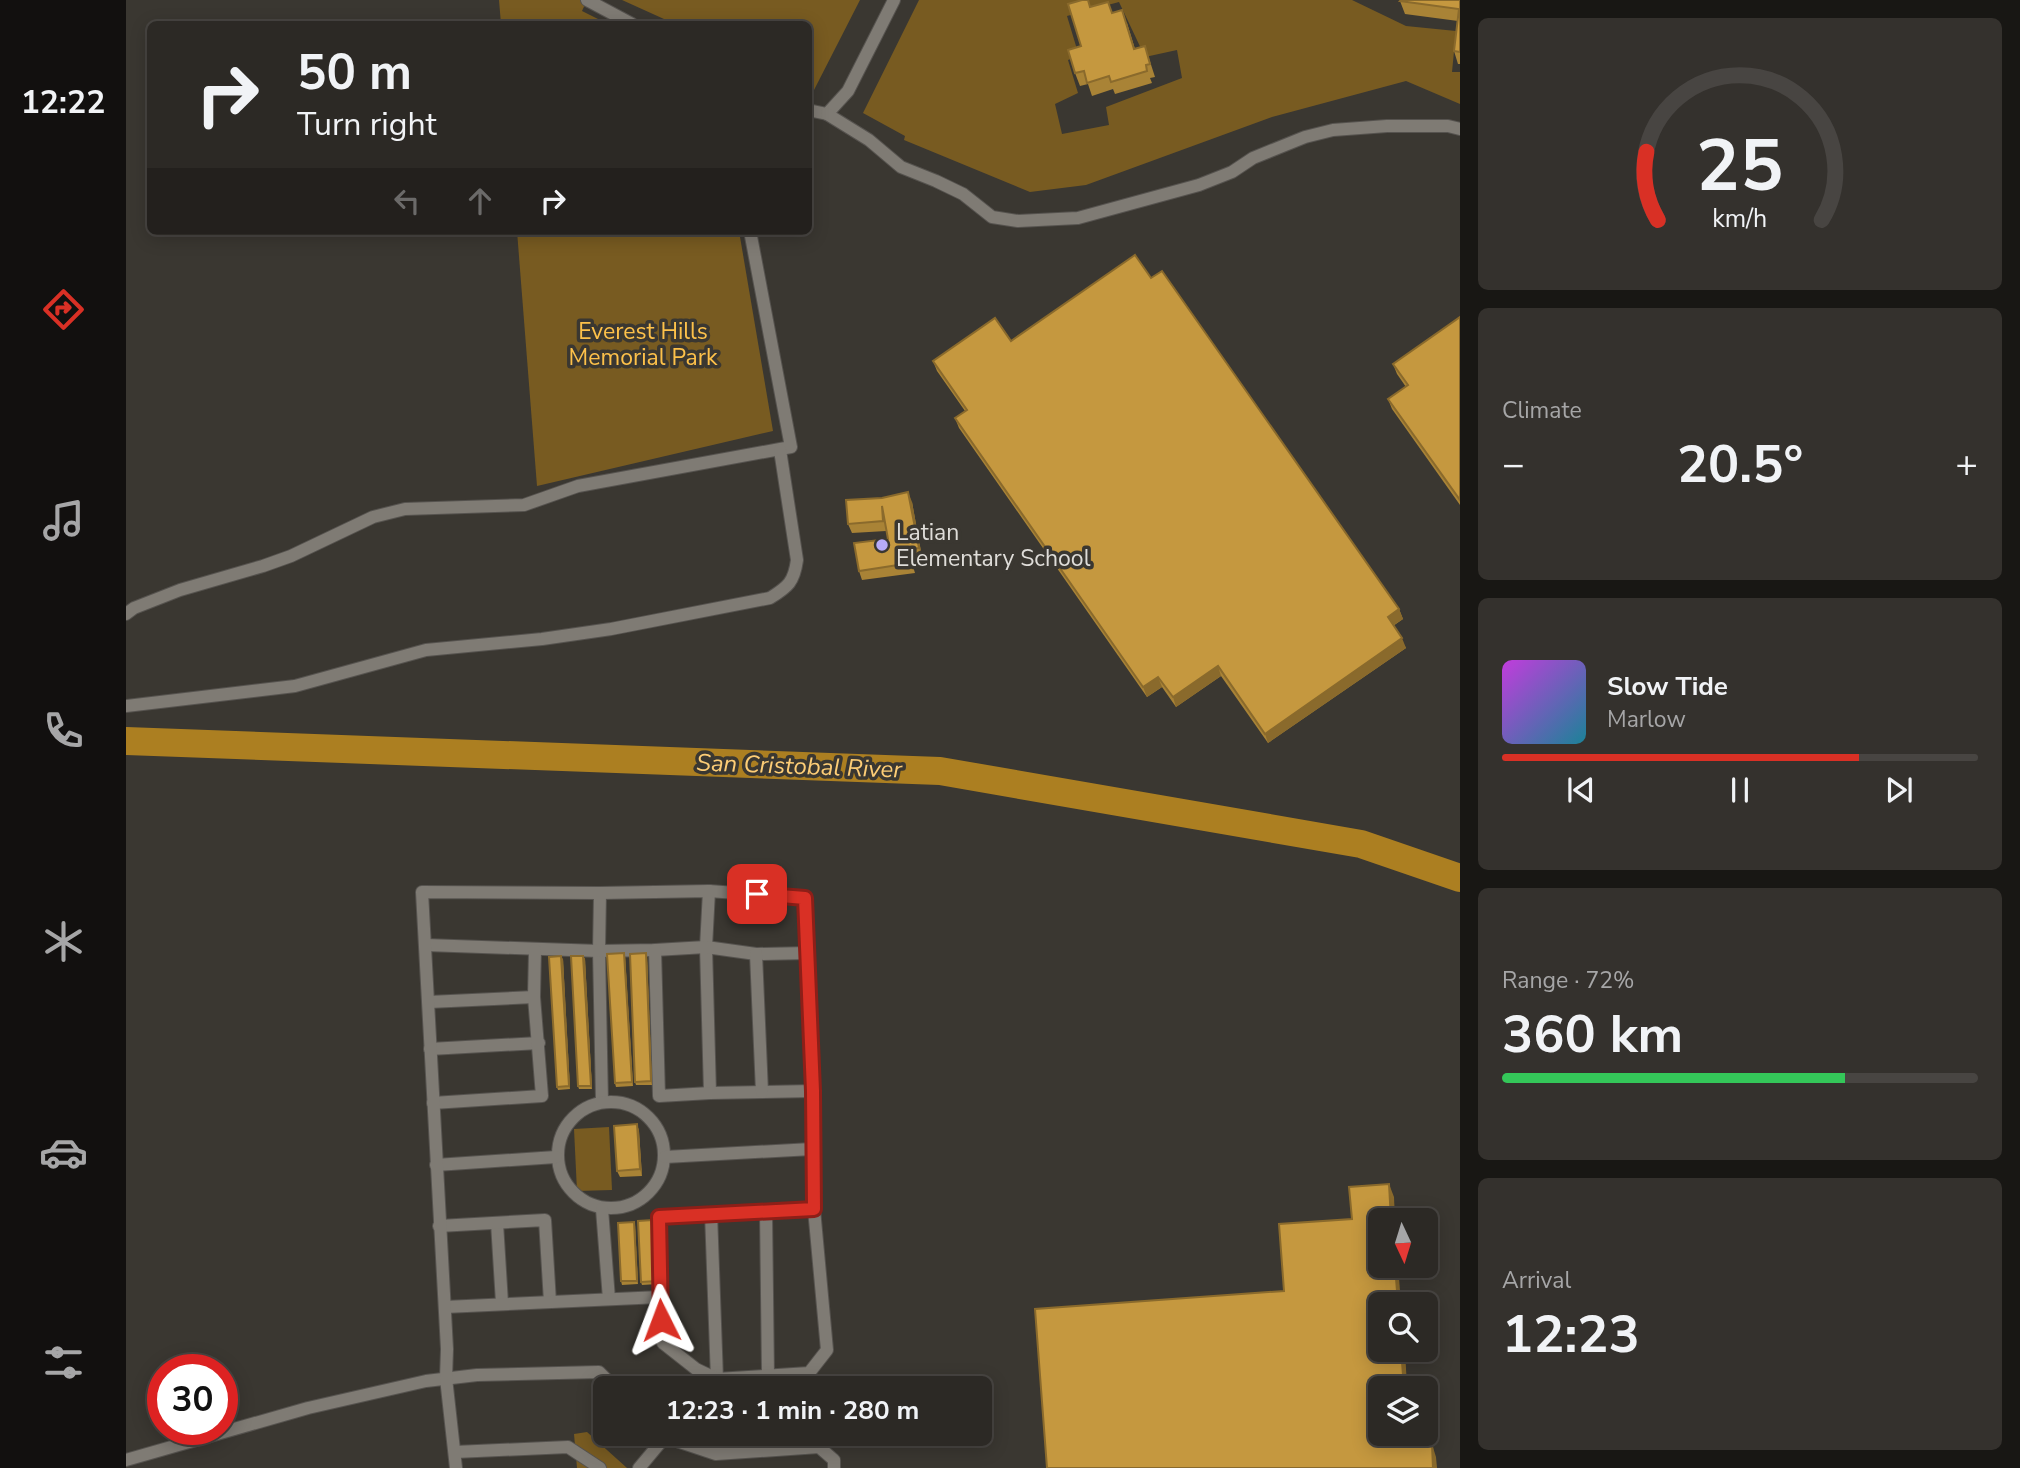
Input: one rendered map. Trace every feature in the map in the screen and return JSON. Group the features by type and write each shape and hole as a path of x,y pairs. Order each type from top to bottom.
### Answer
{"street":[{"path":"587,0 626,21"},
{"path":"827,114 848,92 894,0"},
{"path":"812,111 827,114 869,140 901,167 963,194 992,217 1018,221 1078,218 1199,185 1233,172 1253,158 1305,137 1333,130 1387,126 1448,126 1460,129"},
{"path":"126,614 134,608 180,590 290,556 384,514 430,507 524,505 578,486 791,447 751,235"},
{"path":"126,706 295,686 426,650 542,639 611,629 770,598 785,588 795,576 797,560 780,450"},
{"path":"709,891 706,947 710,1093"},
{"path":"456,1468 446,1378 445,1307 422,892 709,891 805,898 813,1091 814,1209 827,1350 809,1374 768,1376 766,1212"},
{"path":"600,892 602,1102"},
{"path":"426,945 599,951 706,947 756,954 808,953"},
{"path":"433,1103 542,1096 534,997 535,950"},
{"path":"654,950 659,1096 813,1091"},
{"path":"756,954 762,1093"},
{"path":"429,1002 534,997"},
{"path":"430,1049 539,1043"},
{"path":"602,1102 625,1103 645,1114 660,1133 665,1157 662,1174 654,1188 642,1199 602,1209 585,1203 571,1193 560,1176 556,1157 570,1119 602,1102"},
{"path":"665,1157 812,1149"},
{"path":"436,1165 556,1157"},
{"path":"602,1209 609,1299"},
{"path":"710,1376 695,1369 663,1343 659,1217 814,1209"},
{"path":"711,1213 717,1376"},
{"path":"439,1226 545,1220 550,1302"},
{"path":"497,1223 502,1303"},
{"path":"445,1307 660,1297"},
{"path":"126,1460 308,1408 446,1378 599,1372 603,1376"},
{"path":"639,1468 655,1446"},
{"path":"694,1446 716,1454 819,1447 834,1460 834,1468"},
{"path":"455,1452 568,1447 600,1468"}],"green space":[{"path":"499,0 587,0 582,11 602,21 501,21"},
{"path":"622,0 860,0 814,90 812,21 668,21"},
{"path":"919,0 1352,0 1406,26 1456,31 1452,72 1460,72 1460,104 1406,81 1272,117 1086,185 1030,192 904,140 905,136 863,113","holes":["1119,2 1145,57 1177,50 1182,78 1106,107 1109,125 1062,134 1055,104 1078,93 1068,60 1079,56 1067,16"]},
{"name":"Everest Hills Memorial Park","path":"517,235 740,235 773,431 537,486"},
{"path":"609,1127 612,1190 577,1191 574,1129"},
{"path":"587,1432 593,1437 593,1446 603,1446 627,1468 577,1468 574,1434"}],"building":[{"path":"1088,0 1090,7 1108,2 1112,13 1122,10 1134,49 1145,46 1150,64 1146,65 1147,71 1111,82 1109,76 1087,83 1084,71 1075,73 1068,50 1081,46 1068,4"},
{"path":"1401,0 1460,0 1460,52 1454,51 1459,9"},
{"path":"1135,255 1151,278 1162,271 1399,609 1388,617 1402,638 1265,734 1218,666 1173,697 1158,677 1143,687 955,418 967,410 933,361 995,318 1011,341"},
{"path":"1460,317 1460,500 1388,399 1408,385 1393,364"},
{"path":"908,492 919,548 907,550 911,563 859,571 854,543 888,539 882,506 883,521 848,524 846,500 882,498"},
{"path":"624,953 632,1082 615,1083 607,954"},
{"path":"646,953 651,1081 635,1082 630,954"},
{"path":"561,956 569,1086 557,1087 549,957"},
{"path":"571,956 583,956 591,1086 578,1086"},
{"path":"637,1124 640,1169 617,1171 614,1126"},
{"path":"1389,1184 1390,1208 1368,1208 1368,1278 1396,1278 1397,1292 1368,1292 1368,1362 1402,1362 1403,1376 1368,1376 1368,1446 1432,1446 1433,1468 1047,1468 1035,1309 1284,1291 1279,1224 1352,1219 1349,1187"},
{"path":"653,1220 657,1281 641,1282 638,1221"},
{"path":"634,1222 637,1281 621,1281 618,1223"}],"waterway":[{"name":"San Cristobal River","path":"126,741 940,771 1361,844 1460,878"}],"place":[{"name":"Latian Elementary School","path":"882,545"}],"route":[{"path":"661,1320 659,1217 814,1209 813,1091 805,898 757,894"}]}
